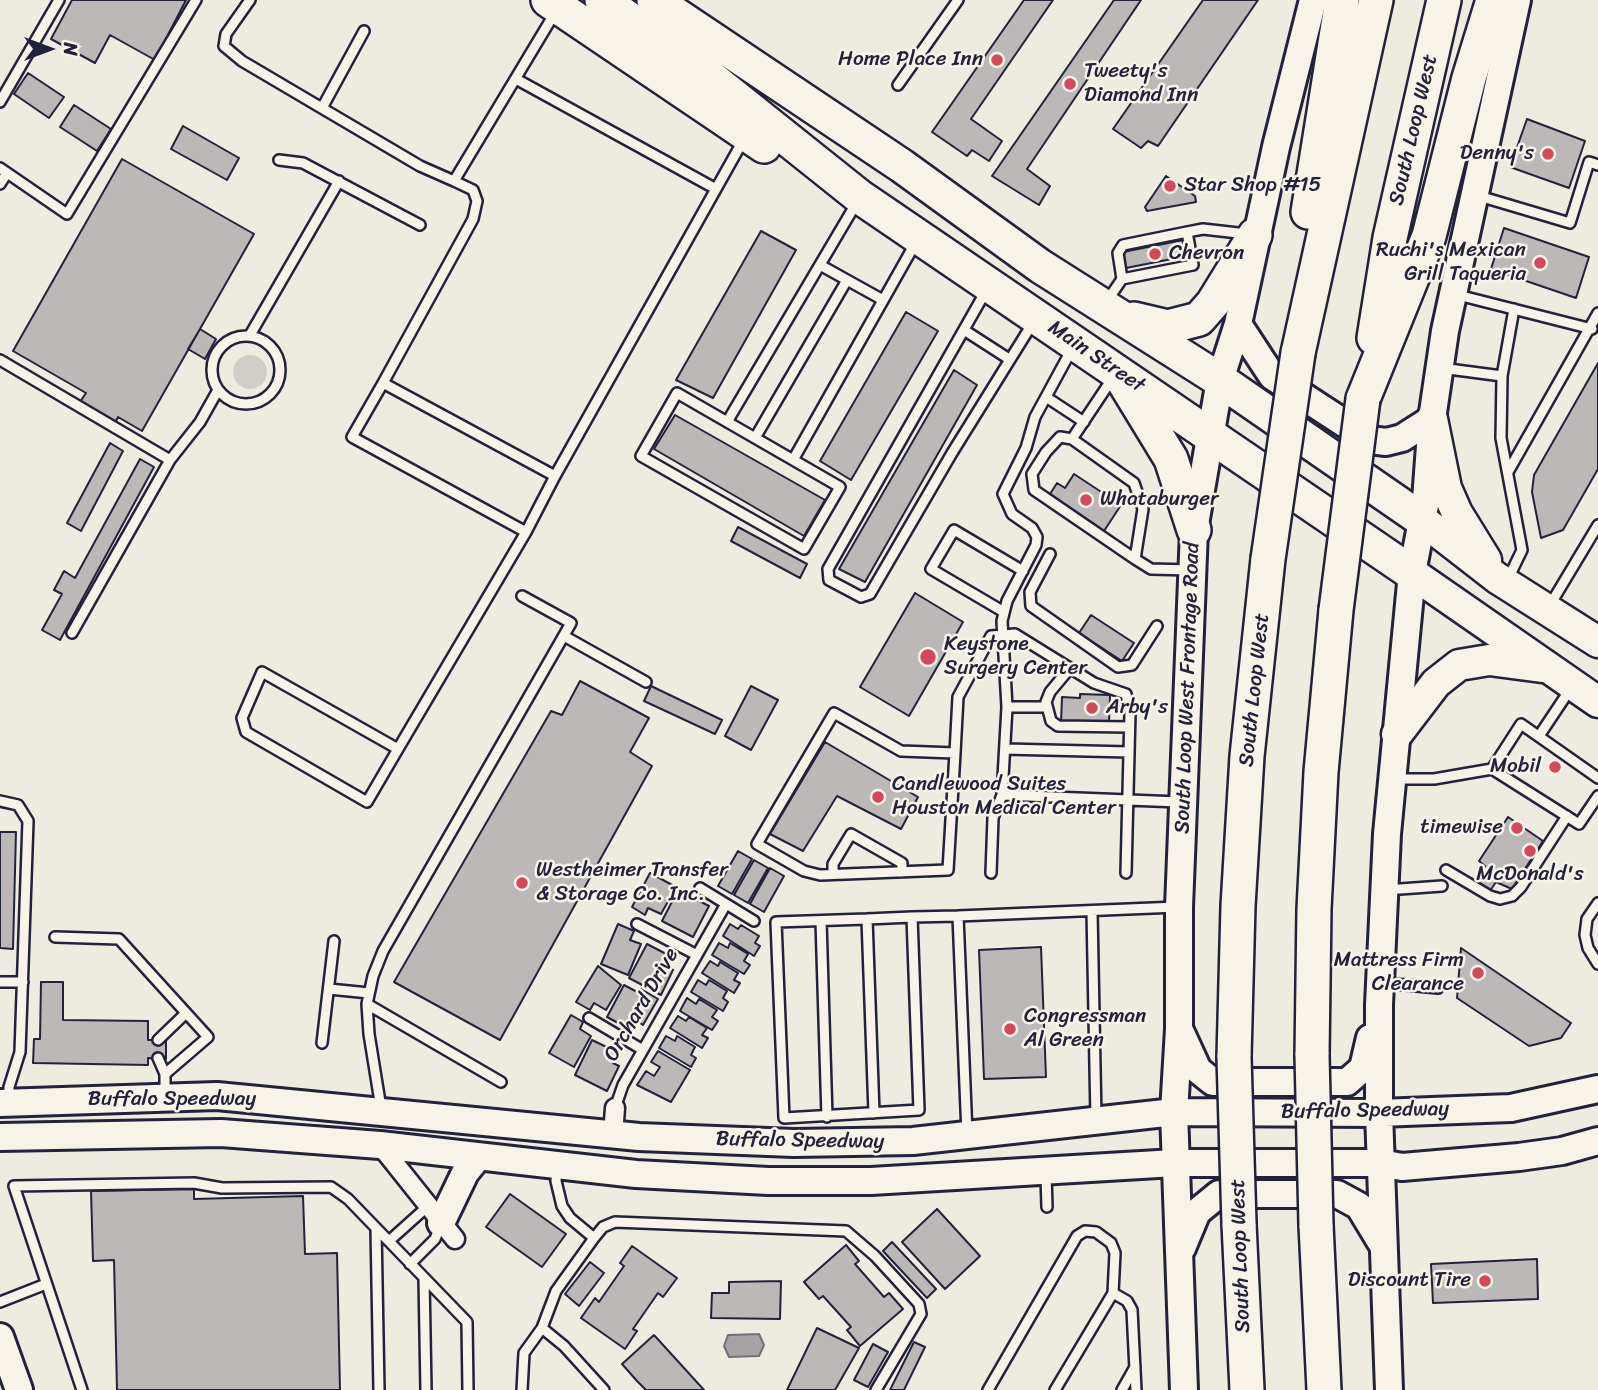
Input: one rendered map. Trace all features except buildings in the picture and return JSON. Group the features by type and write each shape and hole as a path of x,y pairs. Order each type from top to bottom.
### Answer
{"highway":[{"name":"Main Street","path":"602,0 686,58 860,197 1412,573"},
{"path":"654,0 902,166 1040,266 1220,380 1421,519"},
{"path":"690,0 866,127 902,166"},
{"path":"1298,353 1309,188 1342,0"},
{"name":"South Loop West","path":"1247,1390 1234,1058 1238,906 1247,756 1268,559 1298,353 1376,0"},
{"name":"South Loop West","path":"1324,1390 1312,1055 1314,909 1321,772 1336,610 1363,399 1390,239 1444,0"},
{"path":"1363,399 1429,236 1469,78 1493,0"},
{"path":"553,3 773,152 860,197"},
{"path":"1111,311 1168,327 1199,319 1213,303 1255,235"},
{"path":"1117,371 1171,459 1194,530"}],"main road":[{"name":"South Loop West Frontage Road","path":"1184,1390 1174,1112 1179,1029 1179,907 1194,530 1220,380 1238,324 1255,235 1313,0"},
{"path":"1389,1390 1379,1113 1384,890 1392,779 1412,573 1426,500 1432,419 1440,368 1453,294 1517,0"},
{"path":"1238,324 1272,376 1370,440 1386,442 1402,438 1432,419"},
{"path":"1432,419 1446,488 1457,513 1501,581"},
{"path":"1421,519 1501,581 1549,608 1598,642"},
{"name":"Main Street","path":"1412,573 1598,702"},
{"path":"1397,734 1436,683 1459,665 1499,661 1561,677"},
{"path":"1179,1029 1198,1070 1213,1082 1347,1082 1363,1068 1380,993"},
{"name":"Buffalo Speedway","path":"5,1102 165,1086 218,1096 626,1136 794,1143 913,1141 1174,1112 1379,1113 1511,1108 1598,1089"},
{"path":"380,1145 382,1110"},
{"name":"Buffalo Speedway","path":"0,1137 221,1133 380,1145 636,1174 768,1181 916,1179 1175,1163 1381,1163 1402,1167 1520,1157 1562,1151 1598,1141"},
{"path":"626,1136 636,1174"},
{"path":"913,1141 916,1179"},
{"path":"442,1223 465,1173 478,1157"},
{"path":"1178,1257 1198,1212 1219,1194 1337,1194 1359,1206 1383,1246"},
{"path":"0,1337 19,1390"}],"street":[{"name":"Orchard Drive","path":"615,1108 626,1136"},
{"path":"380,1145 442,1223"}],"lane":[{"path":"0,102 58,0"},
{"path":"0,184 3,171 67,214 196,0"},
{"path":"250,0 226,34 225,46 242,61 419,166 473,190 477,201 473,219 352,438 526,532"},
{"path":"898,85 958,0"},
{"path":"454,181 516,79 553,3"},
{"path":"321,108 364,31"},
{"path":"516,79 716,189"},
{"path":"398,750 262,673 242,718 246,732 366,802 398,750 526,532 747,134"},
{"path":"279,160 303,163 420,225"},
{"path":"1475,195 1570,223 1589,162 1598,165"},
{"path":"250,335 339,181"},
{"path":"727,422 860,197"},
{"path":"1111,311 1122,279 1118,253 1123,245 1203,229 1255,235"},
{"path":"1122,279 1193,265 1187,232"},
{"path":"793,460 919,237"},
{"path":"820,265 883,300"},
{"path":"755,438 847,280"},
{"path":"990,285 828,569 829,580 862,597 870,594 1009,359 1037,317"},
{"path":"1453,294 1592,329"},
{"path":"1501,581 1522,550 1501,438 1502,376 1514,309"},
{"path":"1508,472 1592,329 1598,313"},
{"path":"964,330 1009,359"},
{"path":"250,335 270,345 277,354 280,377 276,387 259,402 236,403 218,390 213,380 214,358 228,340 250,335"},
{"path":"992,873 993,818 1002,795 1007,707 1004,612 1037,545 1037,537 1032,528 1012,514 1003,494 1046,397 1075,343"},
{"path":"0,360 170,460"},
{"path":"1440,368 1502,376"},
{"path":"1072,439 1117,371"},
{"path":"383,383 555,476"},
{"path":"72,633 170,460 200,422 218,390"},
{"path":"677,393 727,422 840,487 804,549 641,456 677,393"},
{"path":"1046,397 1084,422"},
{"path":"1135,559 1143,509 1134,483 1072,439 1060,437 1046,452 1032,474 1034,490 1135,559 1151,569 1192,570"},
{"path":"1549,608 1598,526"},
{"path":"1004,612 931,569 954,530 1023,570"},
{"path":"1050,554 1030,592 1031,606 1118,667 1132,665 1157,626"},
{"path":"382,1110 369,1034 367,1004 383,951 571,623 522,596"},
{"path":"955,753 901,751 834,713 757,844 804,871 833,874 948,870 955,753 958,698 991,636 1015,634 1094,683 1126,694 1129,727 1126,873"},
{"path":"564,636 646,682"},
{"path":"1070,668 1050,692 1046,707 1051,721 1058,726 1129,727"},
{"path":"1539,736 1561,677"},
{"path":"1007,707 1046,707"},
{"path":"1492,769 1521,724 1597,775"},
{"path":"1005,749 1129,752"},
{"path":"1392,779 1434,779 1492,769 1579,824 1598,796"},
{"path":"1002,795 1183,802"},
{"path":"0,801 18,805 28,821 20,1052 5,1102"},
{"path":"1446,870 1490,896 1500,899 1512,895 1521,887 1567,816"},
{"path":"833,874 833,864 850,834 902,863 902,872"},
{"path":"1384,890 1442,886"},
{"path":"701,888 754,920"},
{"path":"1598,903 1587,919 1585,935 1588,948 1598,964"},
{"name":"Orchard Drive","path":"615,1108 623,1085 726,904"},
{"path":"912,917 919,1110 785,1118 776,922 1179,907"},
{"path":"1092,911 1096,1119"},
{"path":"958,916 967,1135"},
{"path":"867,919 874,1113"},
{"path":"821,920 827,1116"},
{"path":"637,924 697,955"},
{"path":"55,937 119,939 208,1037 165,1086"},
{"path":"322,1043 334,941"},
{"path":"0,982 23,982"},
{"path":"1380,993 1438,988"},
{"path":"328,989 369,993"},
{"path":"367,1004 501,1082"},
{"path":"158,1040 186,1013"},
{"path":"589,1018 643,1051"},
{"path":"158,1058 165,1086"},
{"path":"557,1167 557,1191 562,1206 570,1218 594,1238"},
{"path":"1046,1170 1047,1207"},
{"path":"81,1390 14,1186 194,1183 222,1188 331,1187 348,1199 467,1322 468,1390"},
{"path":"522,1390 524,1353 542,1328 556,1291 603,1227 615,1222 846,1231 875,1255 919,1304 921,1314 876,1390"},
{"path":"389,1241 442,1223"},
{"path":"410,1264 435,1239 442,1223"},
{"path":"376,1228 379,1390"},
{"path":"988,1390 1077,1236 1085,1231 1096,1232 1111,1243 1115,1253 1113,1293 1055,1390"},
{"path":"424,1278 426,1390"},
{"path":"0,1302 46,1284"},
{"path":"1113,1293 1127,1300 1132,1311 1136,1390"},
{"path":"542,1328 604,1390"},
{"path":"1122,1390 1135,1367"}],"shaded area":[{"path":"250,355 262,360 267,372 262,384 250,389 238,384 233,372 238,360"},
{"path":"759,1334 764,1345 759,1356 729,1357 724,1346 728,1335"}],"place":[{"name":"Home Place Inn","path":"997,60"},
{"name":"Tweety's Diamond Inn","path":"1070,84"},
{"name":"Denny's","path":"1548,154"},
{"name":"Star Shop #15","path":"1170,186"},
{"name":"Chevron","path":"1155,254"},
{"name":"Ruchi's Mexican Grill Taqueria","path":"1540,263"},
{"name":"Whataburger","path":"1086,500"},
{"name":"Keystone Surgery Center","path":"928,657"},
{"name":"Arby's","path":"1092,708"},
{"name":"Mobil","path":"1555,767"},
{"name":"Candlewood Suites Houston Medical Center","path":"878,797"},
{"name":"timewise","path":"1517,828"},
{"name":"McDonald's","path":"1530,851"},
{"name":"Westheimer Transfer & Storage Co. Inc.","path":"522,883"},
{"name":"Mattress Firm Clearance","path":"1478,973"},
{"name":"Congressman Al Green","path":"1010,1029"},
{"name":"Discount Tire","path":"1485,1281"}]}
